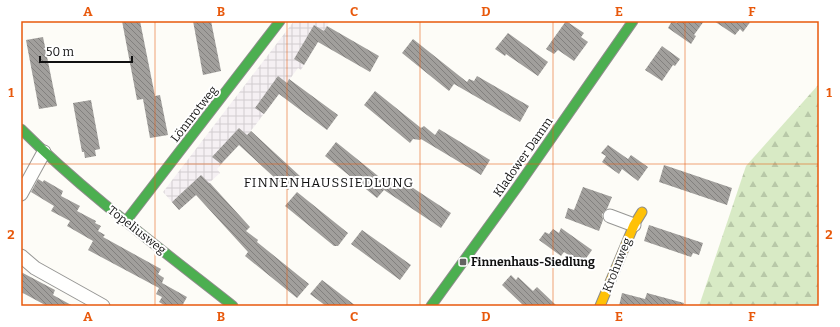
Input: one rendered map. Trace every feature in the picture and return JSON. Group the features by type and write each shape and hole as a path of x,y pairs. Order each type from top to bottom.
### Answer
{"street":[{"name":"Lönnrotweg","path":"126,221 280,21"},
{"name":"Kladower Damm","path":"431,306 518,186 633,21"},
{"name":"Topeliusweg","path":"21,129 44,152 89,192 233,306"},
{"path":"21,194 44,152"},
{"name":"Krohnweg","path":"600,306 634,224 642,212"},
{"name":"Krohnweg","path":"610,216 634,224"},
{"path":"21,256 35,268 103,306"}],"shaded area":[{"path":"294,21 330,21 301,70 298,68 254,127 217,169 220,173 179,210 163,192"}],"green space":[{"path":"819,84 819,306 699,306 746,166"}],"building":[{"path":"122,21 140,21 155,96 160,95 168,135 150,138 143,99 137,100"},
{"path":"193,21 211,21 221,71 203,75"},
{"path":"566,21 584,33 581,37 588,42 574,61 558,50 554,54 546,49"},
{"path":"672,21 677,23 679,21 704,21 694,35 696,36 691,44 668,28"},
{"path":"714,21 751,21 743,32 740,29 735,35"},
{"path":"314,25 324,31 327,26 379,56 370,72 318,42 304,65 294,59"},
{"path":"508,33 548,62 538,76 506,54 505,56 495,49"},
{"path":"43,37 57,106 39,109 26,40"},
{"path":"413,39 467,82 469,79 474,81 477,76 529,106 520,122 454,84 449,91 402,53"},
{"path":"662,46 680,59 675,66 673,65 662,81 645,70"},
{"path":"278,76 287,83 289,79 338,115 327,130 279,94 264,114 255,108"},
{"path":"375,91 421,128 424,126 435,135 439,129 490,160 481,175 421,139 413,139 410,143 364,105"},
{"path":"91,100 100,149 95,150 96,156 85,158 84,152 82,152 73,103"},
{"path":"239,128 247,135 251,131 301,177 288,190 239,145 221,164 212,157"},
{"path":"336,142 383,180 385,177 397,186 401,180 451,213 441,228 384,190 377,198 325,156"},
{"path":"608,145 628,159 631,155 648,167 638,181 622,169 619,174 602,162 606,156 601,153"},
{"path":"664,165 732,188 727,205 659,182"},
{"path":"201,175 250,227 246,231 258,240 257,242 309,284 297,298 245,256 248,252 196,195 179,210 172,202"},
{"path":"38,179 43,182 44,180 63,191 61,196 80,206 77,211 96,221 95,223 101,226 98,231 105,235 103,237 161,269 158,274 164,278 162,283 187,297 182,306 166,306 159,302 162,297 156,294 159,288 88,250 93,241 67,226 70,221 51,211 54,206 31,192"},
{"path":"583,187 612,197 607,209 602,214 603,220 599,231 565,218 568,208 574,210"},
{"path":"297,192 348,233 338,246 334,246 285,206"},
{"path":"649,225 703,243 699,255 693,253 691,257 644,241"},
{"path":"561,228 592,250 582,264 564,252 561,256 539,240 545,232 549,234 553,229 559,233"},
{"path":"362,230 411,265 400,280 351,244"},
{"path":"21,272 55,290 53,295 73,306 47,306 21,292"},
{"path":"511,275 516,280 518,277 533,291 537,287 557,306 524,306 502,285"},
{"path":"322,280 356,306 326,306 310,294"},
{"path":"622,293 645,299 647,293 684,303 683,306 619,306"}],"traffic: fast":[{"path":"126,221 280,21"},
{"path":"431,306 518,186 633,21"},
{"path":"21,129 98,199 233,306"}],"traffic: slow":[{"path":"600,306 634,225 642,212"}],"place":[{"name":"Finnenhaus-Siedlung","path":"463,262"}],"district":[{"name":"FINNENHAUSSIEDLUNG","path":"329,182"}]}
